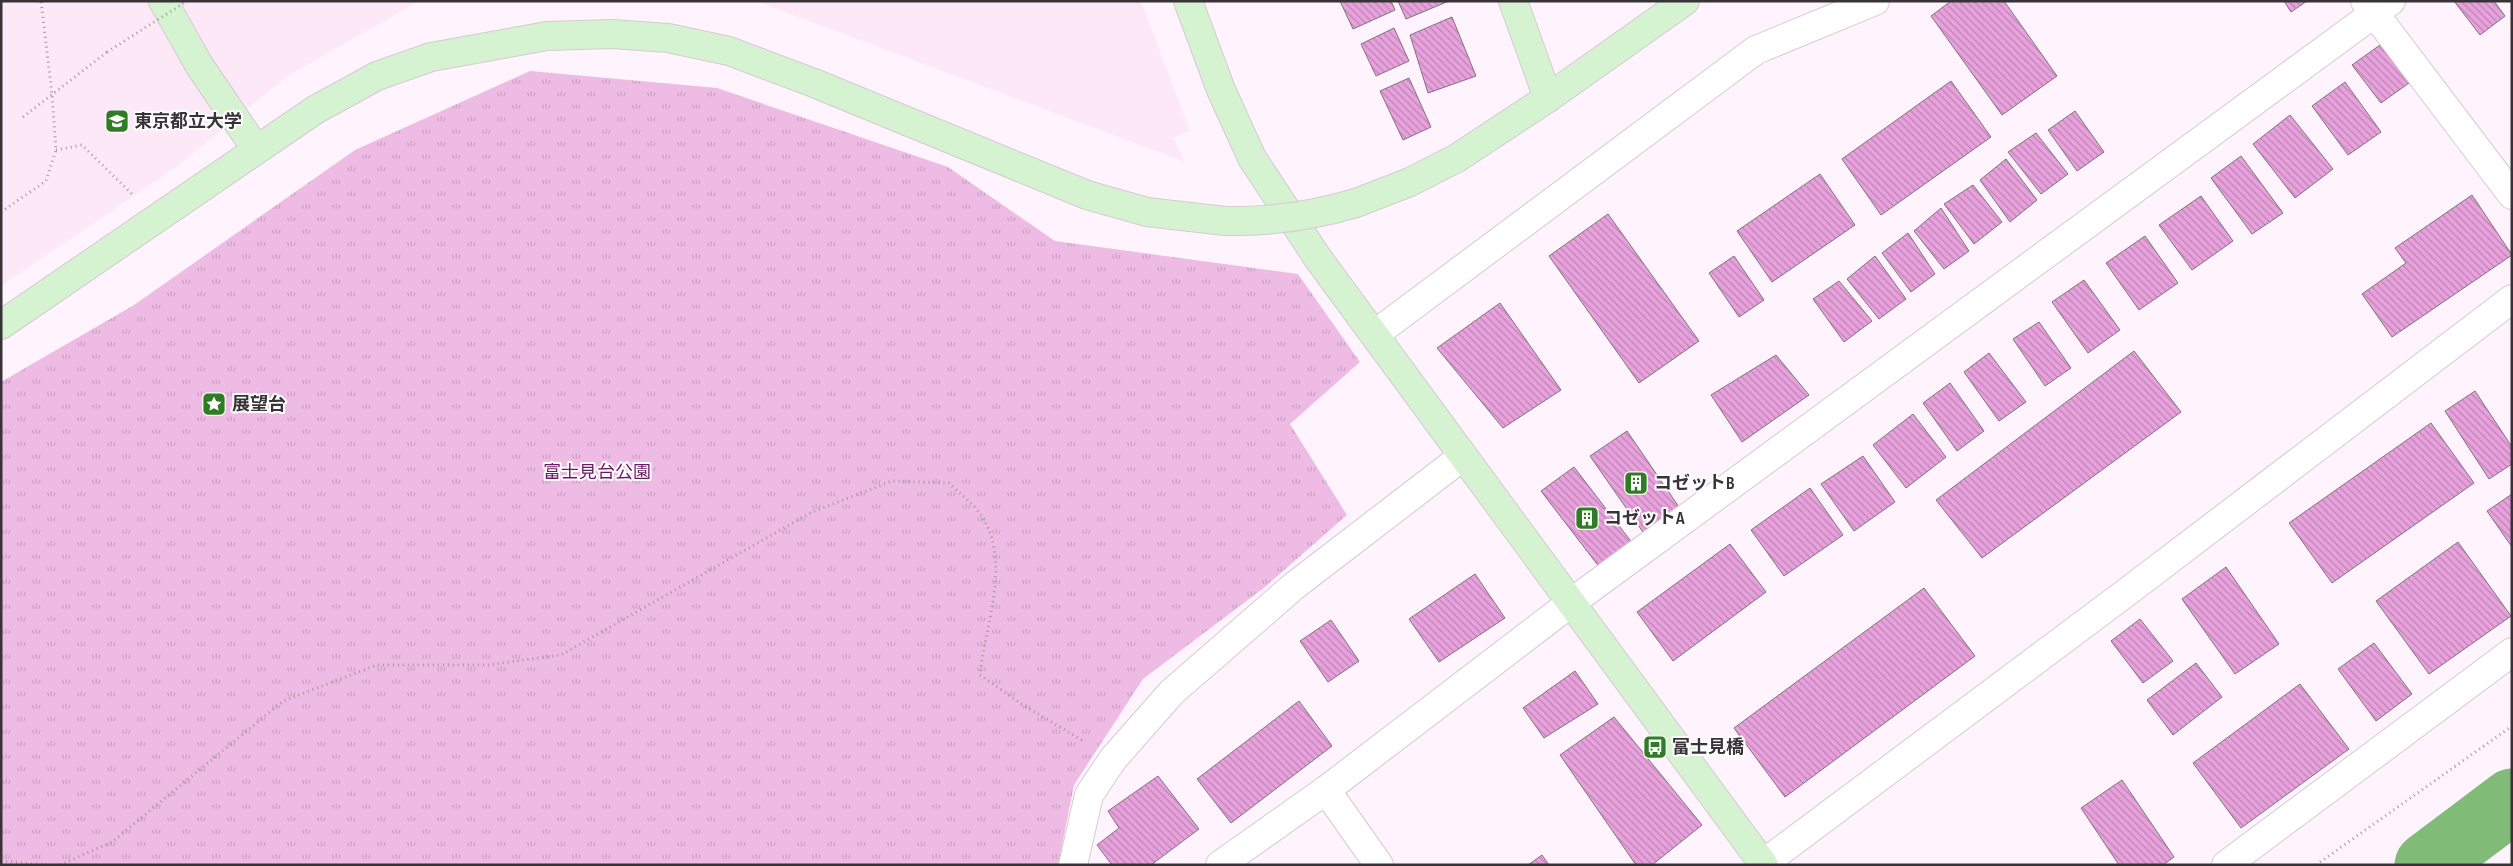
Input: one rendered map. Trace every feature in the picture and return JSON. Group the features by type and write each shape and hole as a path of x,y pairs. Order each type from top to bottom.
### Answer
{"street":[{"path":"163,1 199,65 256,149"},
{"path":"1188,1 1221,90 1252,158 1317,257 1764,864 2512,300"},
{"path":"1513,1 1548,98"},
{"path":"1,325 314,110 377,76 431,56 547,36 612,34 668,38 729,51 814,83 1087,194 1147,212 1225,221 1260,222 1290,219 1356,203 1410,182 1457,158 1548,98 1685,1"},
{"path":"1375,334 1756,50 1875,1"},
{"path":"1220,865 1326,790 1572,602 2376,5 2512,195"},
{"path":"1073,865 1089,795 1114,759 1179,686 1294,586 1462,456"},
{"path":"2226,865 2512,652"},
{"path":"1326,790 1379,865"}],"path":[{"path":"1,212 46,180 56,150 52,94 41,1"},
{"path":"23,117 107,52 187,1"},
{"path":"56,150 82,145 139,201"},
{"path":"60,865 112,842 283,702 377,665 488,665 560,655 812,512 892,481 949,483 981,514 995,544 995,587 983,648 980,675 1023,705 1114,759"},
{"path":"2316,865 2512,726"},
{"path":"1,862 48,865"}],"shaded area":[{"name":"東京都立大学","path":"1,1 420,1 289,75 175,168 1,286"},
{"path":"756,1 1141,1 1190,131 1173,138 1185,162"}],"green space":[{"name":"富士見台公園","path":"530,71 717,88 948,167 1055,241 1298,274 1360,362 1290,424 1347,515 1265,587 1143,679 1074,785 1058,865 1,865 1,382 134,305 355,150"}],"building":[{"path":"1340,1 1391,1 1395,10 1353,29"},
{"path":"1398,1 1449,1 1406,19"},
{"path":"1951,1 2004,1 2057,76 2002,115 1931,16"},
{"path":"2284,1 2307,1 2291,12"},
{"path":"2454,1 2494,1 2505,16 2480,35"},
{"path":"1452,17 1476,76 1428,93 1410,35"},
{"path":"1394,28 1409,61 1376,76 1361,44"},
{"path":"2380,45 2409,83 2381,103 2352,65"},
{"path":"1409,78 1431,127 1403,140 1380,91"},
{"path":"1951,81 1991,137 1881,215 1842,159"},
{"path":"2345,82 2381,132 2348,155 2312,106"},
{"path":"2075,111 2104,152 2077,171 2048,130"},
{"path":"2290,115 2333,169 2295,198 2253,144"},
{"path":"2036,133 2068,174 2041,194 2008,152"},
{"path":"2241,156 2283,213 2252,234 2211,178"},
{"path":"2006,159 2037,200 2010,222 1980,180"},
{"path":"1820,174 1855,225 1772,282 1737,231"},
{"path":"1973,185 2002,222 1974,244 1944,204"},
{"path":"2472,195 2512,255 2392,337 2362,294 2406,263 2395,248"},
{"path":"2201,196 2233,241 2192,270 2159,225"},
{"path":"1941,208 1969,251 1944,269 1914,231"},
{"path":"1608,214 1699,341 1639,383 1549,256"},
{"path":"1908,233 1935,274 1911,292 1882,253"},
{"path":"2145,236 2178,283 2139,310 2106,263"},
{"path":"1734,256 1764,300 1739,317 1709,273"},
{"path":"1875,256 1906,299 1879,319 1847,279"},
{"path":"2084,280 2120,330 2088,353 2052,302"},
{"path":"1839,281 1872,321 1844,342 1813,299"},
{"path":"1500,303 1561,390 1503,428 1437,348"},
{"path":"2039,322 2071,368 2045,386 2013,339"},
{"path":"2134,351 2181,412 1982,558 1936,500"},
{"path":"1989,353 2026,402 1999,421 1964,372"},
{"path":"1776,355 1809,395 1742,442 1711,395"},
{"path":"1950,383 1984,431 1957,451 1923,403"},
{"path":"2475,391 2512,447 2512,464 2489,479 2445,411"},
{"path":"1913,414 1946,457 1906,488 1873,445"},
{"path":"2431,423 2474,483 2332,583 2289,523"},
{"name":"コゼットB","path":"1627,431 1681,510 1645,535 1590,456"},
{"path":"1863,456 1895,502 1854,531 1821,484"},
{"name":"コゼットA","path":"1574,467 1633,544 1600,568 1541,491"},
{"path":"1810,488 1843,535 1784,576 1751,530"},
{"path":"2512,494 2512,547 2487,511"},
{"path":"2458,542 2511,616 2429,674 2376,601"},
{"path":"1730,544 1766,592 1673,661 1637,612"},
{"path":"2226,567 2279,644 2235,674 2182,599"},
{"path":"1475,574 1505,618 1439,662 1409,619"},
{"path":"1924,588 1975,656 1785,797 1734,728"},
{"path":"2140,619 2173,661 2143,683 2111,641"},
{"path":"1331,620 1359,661 1328,682 1300,641"},
{"path":"2374,643 2412,694 2376,721 2338,669"},
{"path":"2196,663 2222,697 2173,735 2147,700"},
{"path":"1575,671 1598,704 1544,738 1523,708"},
{"path":"2300,684 2349,749 2241,828 2193,763"},
{"path":"1299,701 1332,746 1231,823 1197,779"},
{"path":"1614,717 1702,825 1652,865 1636,865 1560,755"},
{"path":"1158,776 1199,829 1151,865 1112,865 1097,845 1119,828 1108,811"},
{"path":"2122,780 2174,857 2163,865 2119,865 2081,808"},
{"path":"1542,855 1549,865 1528,865"}],"waterway":[{"path":"2427,865 2512,801"}],"place":[{"name":"東京都立大学","path":"117,121"},
{"name":"展望台","path":"214,404"},
{"name":"コゼットB","path":"1636,483"},
{"name":"コゼットA","path":"1587,518"},
{"name":"富士見橋","path":"1655,747"}]}
